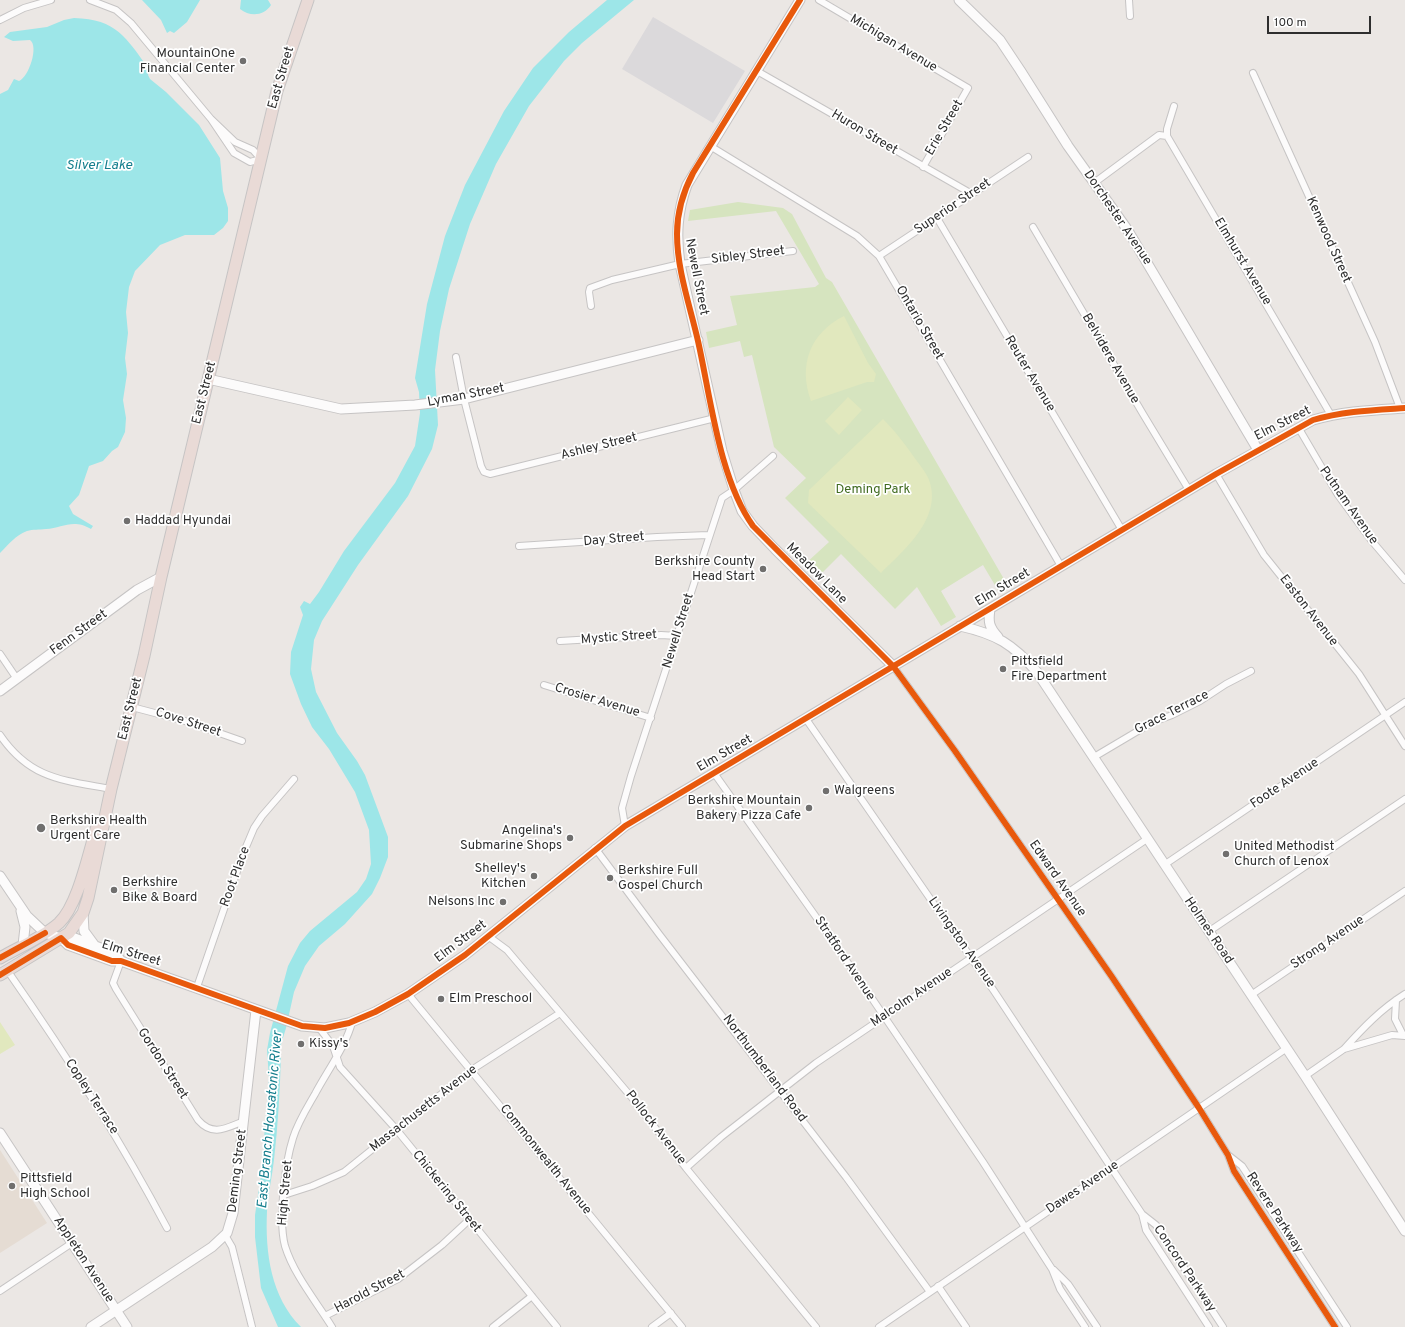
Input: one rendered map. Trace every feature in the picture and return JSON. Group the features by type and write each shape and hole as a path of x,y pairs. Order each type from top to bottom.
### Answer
{"highway":[{"name":"East Street","path":"4,972 61,938 76,925 83,913 99,852 111,789 132,707 161,577 283,68 308,0"},
{"name":"East Street","path":"0,958 45,933 62,920 75,898 89,849 111,789"}],"street":[{"path":"0,20 24,8 51,0"},
{"path":"90,0 116,10 132,23 211,119 238,156 250,162 261,159 253,150 235,142 211,119"},
{"name":"Newell Street","path":"624,826 622,808 631,776 651,718 708,535 722,498 734,490 715,418 680,264 677,234 680,208 687,185 800,0"},
{"name":"Michigan Avenue","path":"819,0 968,88"},
{"path":"1129,0 1130,16"},
{"name":"Dorchester Avenue","path":"961,1 1000,40 1094,184 1127,229 1258,450"},
{"name":"Huron Street","path":"757,71 972,194"},
{"name":"Kenwood Street","path":"1253,73 1375,342 1403,408"},
{"name":"Erie Street","path":"923,167 968,88"},
{"path":"1094,184 1159,135 1167,136 1167,128 1174,106"},
{"name":"Elmhurst Avenue","path":"1167,136 1311,377 1332,415"},
{"name":"Ontario Street","path":"710,146 857,236 879,256 1061,566"},
{"name":"Superior Street","path":"879,256 1028,157"},
{"name":"Reuter Avenue","path":"937,218 1122,530"},
{"name":"Belvidere Avenue","path":"1034,227 1189,490"},
{"name":"Sibley Street","path":"591,306 589,292 590,288 594,285 680,264 793,251"},
{"name":"Lyman Street","path":"208,379 341,408 415,405 464,399 698,340"},
{"path":"456,357 464,399"},
{"name":"Ashley Street","path":"464,399 484,471 490,474 715,418"},
{"name":"Elm Street","path":"61,938 68,946 112,962 121,961 197,987 293,1024 320,1029 332,1028 352,1022 408,994 465,955 624,826 1216,474 1313,420 1332,415 1403,408"},
{"name":"Putnam Avenue","path":"1298,428 1338,495 1371,540 1405,580"},
{"path":"734,490 773,456"},
{"name":"Easton Avenue","path":"1216,474 1264,555 1359,674 1405,746"},
{"name":"Meadow Lane","path":"734,490 742,511 753,526 893,666"},
{"name":"Day Street","path":"519,546 708,535"},
{"name":"Fenn Street","path":"0,692 137,590 161,577"},
{"name":"Holmes Road","path":"990,609 990,628 1002,641"},
{"name":"Holmes Road","path":"960,626 977,629 1002,641 1020,653 1037,672 1208,932 1287,1048 1405,1231"},
{"name":"Mystic Street","path":"560,642 661,635 677,636"},
{"path":"0,654 17,679"},
{"name":"Edward Avenue","path":"893,666 955,751 1199,1108"},
{"name":"Grace Terrace","path":"1094,757 1152,722 1172,715 1200,701 1226,684 1251,671"},
{"name":"Crosier Avenue","path":"544,685 651,718"},
{"name":"Foote Avenue","path":"1164,865 1405,702"},
{"name":"Cove Street","path":"132,707 185,721 242,741"},
{"name":"Livingston Avenue","path":"806,719 971,958 1112,1169"},
{"path":"0,735 10,750 20,761 33,770 81,783 111,789"},
{"name":"Stratford Avenue","path":"714,773 831,938 883,1018 983,1162 1052,1269"},
{"name":"Root Place","path":"197,987 243,854 254,828 262,816 294,779"},
{"path":"1208,932 1405,799"},
{"name":"Malcolm Avenue","path":"686,1168 816,1063 1147,839"},
{"name":"Northumberland Road","path":"595,848 846,1177 930,1292"},
{"path":"0,876 19,904 45,933 61,938"},
{"name":"Strong Avenue","path":"1251,996 1405,891"},
{"path":"19,904 25,927 23,944"},
{"name":"Elm Street","path":"83,913 84,931 96,947"},
{"name":"Pollock Avenue","path":"488,936 507,950 633,1099 686,1168 816,1327"},
{"name":"Elm Street","path":"61,938 72,937 116,954 121,961"},
{"name":"Gordon Street","path":"121,961 113,983 198,1120 208,1129 216,1130 244,1121"},
{"name":"Copley Terrace","path":"4,972 46,1027 121,1144 167,1228"},
{"name":"Commonwealth Avenue","path":"408,994 682,1327"},
{"path":"1305,1076 1344,1049 1364,1027 1405,994"},
{"path":"1396,1000 1395,1019 1404,1036"},
{"name":"Deming Street","path":"225,1235 233,1213 256,1010"},
{"name":"Massachusetts Avenue","path":"284,1195 337,1176 470,1070 560,1014"},
{"name":"High Street","path":"332,1327 295,1269 285,1246 283,1228 284,1195 293,1138 336,1056 349,1036 352,1022"},
{"path":"320,1029 332,1045 336,1056"},
{"path":"1344,1049 1392,1035 1404,1036"},
{"name":"Dawes Avenue","path":"879,1327 1287,1048"},
{"name":"Chickering Street","path":"336,1056 340,1067 396,1129 557,1327"},
{"name":"Revere Parkway","path":"1199,1108 1228,1155 1234,1171 1335,1327"},
{"name":"Appleton Avenue","path":"0,1133 127,1327"},
{"name":"Revere Parkway","path":"1228,1155 1242,1166 1348,1327"},
{"name":"Concord Parkway","path":"1112,1169 1142,1214 1156,1225 1223,1327"},
{"name":"Concord Parkway","path":"1142,1214 1146,1230 1208,1327"},
{"name":"Harold Street","path":"325,1316 398,1279 442,1245 469,1220"},
{"path":"91,1327 212,1247 225,1235 232,1247 252,1327"},
{"path":"0,1291 72,1243"},
{"path":"1286,1253 1296,1247"},
{"path":"1052,1269 1060,1289 1085,1327"},
{"path":"1052,1269 1068,1284 1097,1327"},
{"path":"938,1286 966,1327"},
{"path":"492,1327 532,1296"},
{"path":"1199,1313 1209,1306"},
{"path":"652,1327 671,1314"}],"shaded area":[{"path":"653,17 745,71 713,123 622,69"},
{"name":"Pittsfield High School","path":"0,1150 47,1223 0,1253"}],"green space":[{"name":"Deming Park","path":"738,202 783,208 792,214 826,278 832,282 1008,586 999,592 983,565 941,591 956,617 941,626 917,587 895,609 841,554 818,577 805,564 829,542 785,498 806,478 774,447 752,355 744,357 740,341 709,348 706,332 737,325 730,296 815,287 819,284 776,211 688,221 690,210"},
{"path":"844,316 868,363 876,374 874,382 867,382 811,401 807,388 806,375 810,351 815,341 823,331 832,323"},
{"path":"848,397 862,410 839,435 825,421"},
{"path":"883,419 892,428 924,471 929,480 932,494 931,507 919,532 881,573 808,503 809,490"},
{"path":"0,1022 15,1045 0,1054"}],"water":[{"path":"142,0 200,0 187,22 174,33 170,31 167,33 161,20"},
{"path":"241,0 268,0 271,5 268,9 261,13 252,14 244,12 240,9"},
{"name":"East Branch Housatonic River","path":"607,0 634,0 582,43 564,61 529,106 496,164 470,224 449,289 440,331 435,370 438,425 432,449 408,496 358,565 322,621 314,640 311,669 316,692 337,733 365,775 388,837 388,857 372,894 345,924 319,946 305,966 294,992 286,1028 278,1054 281,1054 277,1134 268,1205 267,1243 272,1274 277,1288 291,1315 301,1327 278,1327 261,1288 255,1237 255,1215 261,1175 269,1078 267,1050 270,1033 288,966 300,943 310,931 357,892 366,879 371,864 369,830 355,792 329,749 312,727 301,704 290,674 291,652 303,615 300,607 304,601 310,604 319,592 344,551 395,483 415,446 420,413 419,392 415,378 427,304 445,236 465,185 504,111 533,68 569,32"},
{"name":"Silver Lake","path":"74,18 89,19 101,22 111,26 119,32 134,48 149,69 148,75 150,79 166,92 199,125 220,158 223,191 228,208 228,221 223,228 214,235 185,235 160,245 135,271 129,287 126,312 128,333 125,358 127,374 123,400 126,418 125,432 118,447 103,461 89,466 79,495 69,506 73,514 93,526 91,529 79,524 68,524 52,528 29,530 16,538 0,553 0,94 8,90 14,79 19,81 23,78 29,68 33,55 33,43 30,40 13,41 4,37 10,32 47,27 64,20"}],"cycle path":[{"path":"800,0 693,173 686,187 679,210 677,234 679,261 684,288 698,341 712,412 724,462 732,485 741,507 753,526 893,666 955,751 1112,977 1199,1108 1228,1155 1234,1171 1335,1327"},
{"path":"0,975 61,938 68,945 112,961 121,961 302,1026 325,1028 349,1023 375,1012 408,994 465,955 625,826 1216,474 1313,420 1347,413 1405,408"},
{"path":"0,958 45,933"}],"place":[{"name":"MountainOne Financial Center","path":"243,61"},
{"name":"Haddad Hyundai","path":"127,521"},
{"name":"Berkshire County Head Start","path":"763,569"},
{"name":"Pittsfield Fire Department","path":"1003,669"},
{"name":"Walgreens","path":"826,791"},
{"name":"Berkshire Mountain Bakery Pizza Cafe","path":"809,808"},
{"name":"Berkshire Health Urgent Care","path":"41,828"},
{"name":"Angelina's Submarine Shops","path":"570,838"},
{"name":"United Methodist Church of Lenox","path":"1226,854"},
{"name":"Shelley's Kitchen","path":"534,876"},
{"name":"Berkshire Full Gospel Church","path":"610,878"},
{"name":"Berkshire Bike & Board","path":"114,890"},
{"name":"Nelsons Inc","path":"503,902"},
{"name":"Elm Preschool","path":"441,999"},
{"name":"Kissy's","path":"301,1044"},
{"name":"Pittsfield High School","path":"12,1186"}]}
